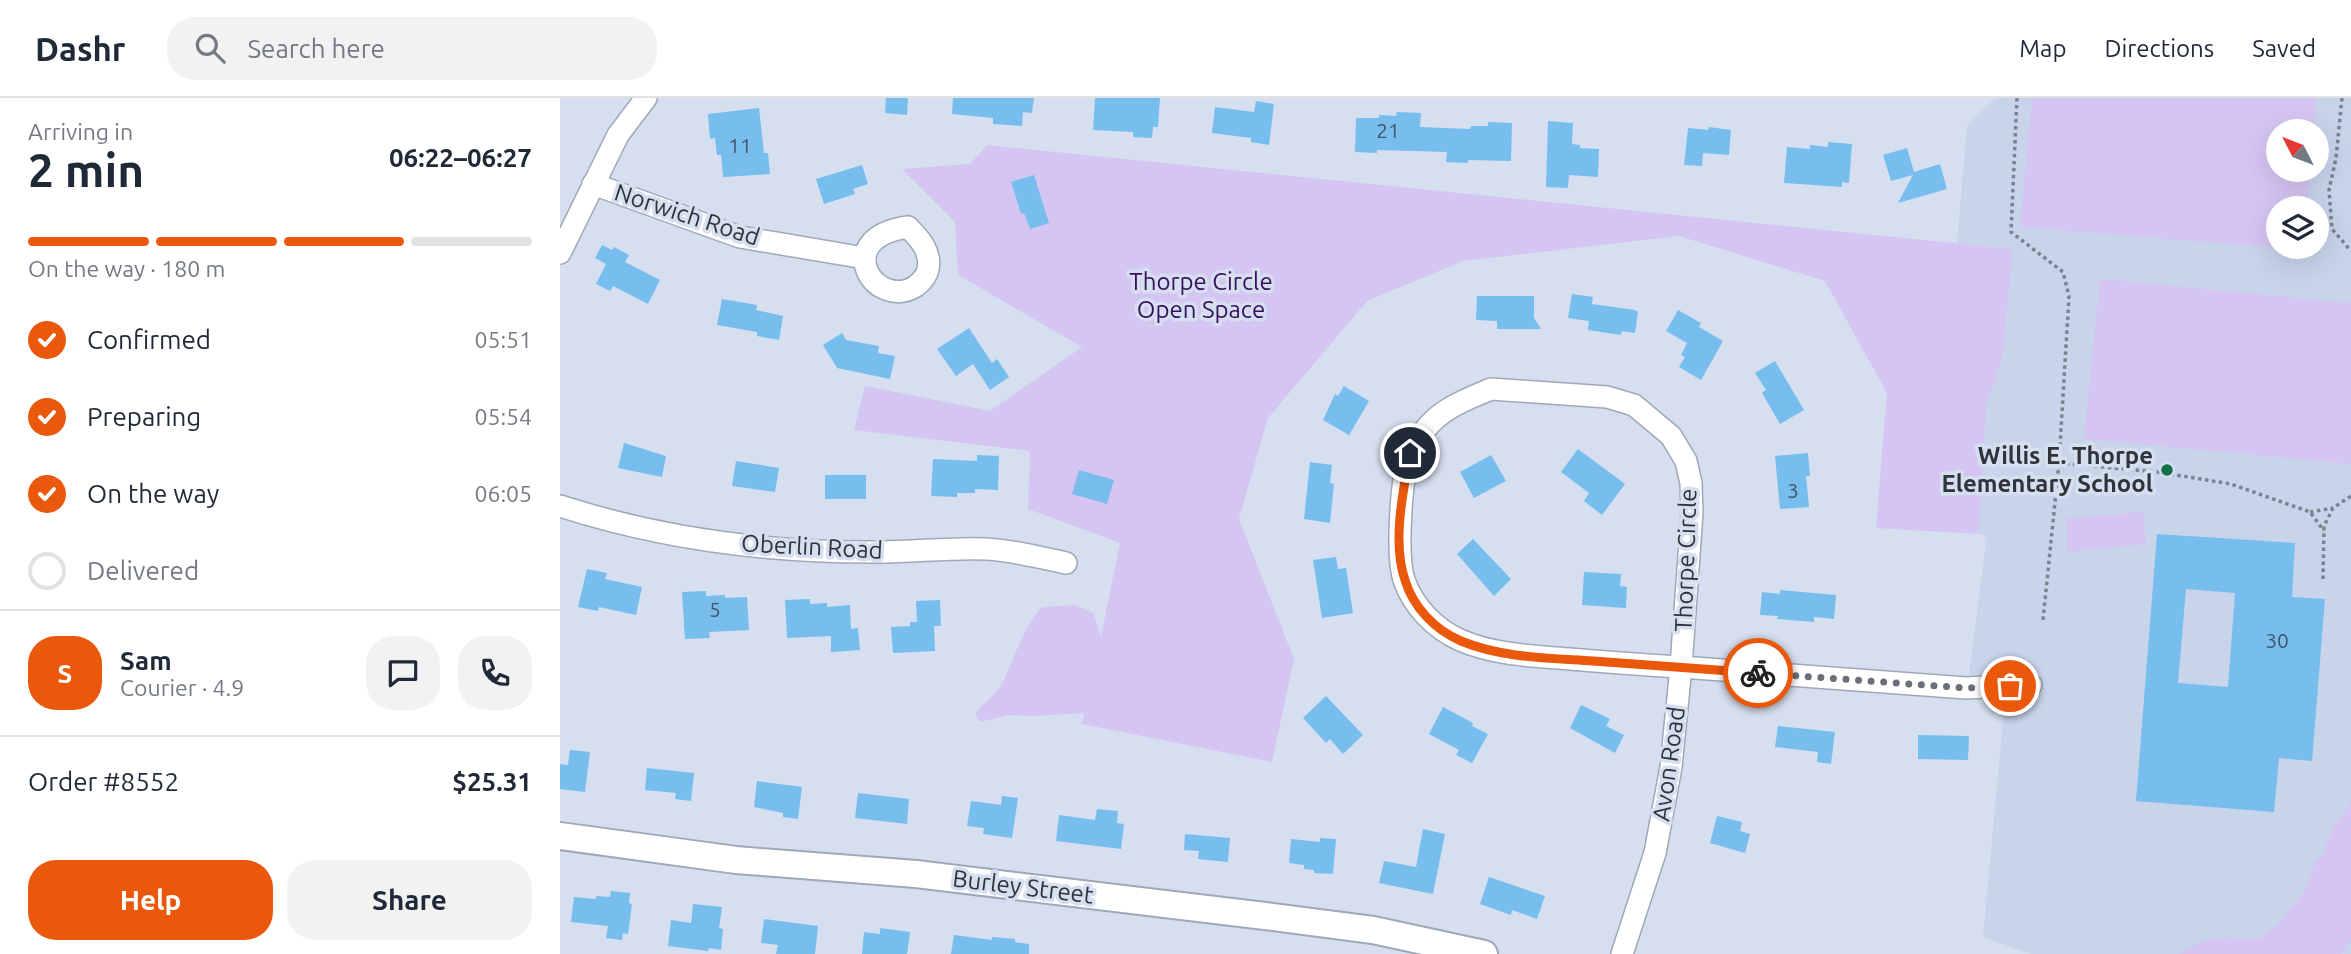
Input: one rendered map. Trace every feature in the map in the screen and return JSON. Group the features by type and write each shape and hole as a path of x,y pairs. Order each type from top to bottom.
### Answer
{"main road":[{"name":"Burley Street","path":"560,836 736,860 916,874 1265,916 1373,930 1484,954"}],"street":[{"path":"560,253 618,135 646,98"},
{"name":"Norwich Road","path":"593,184 740,237 865,258"},
{"name":"Thorpe Circle","path":"1491,389 1607,397 1634,405 1671,436 1686,461 1691,483 1692,513 1681,667 1531,656 1488,650 1459,640 1434,625 1415,603 1404,579 1400,548 1402,498 1410,453 1425,428 1443,412 1491,389"},
{"name":"Oberlin Road","path":"560,506 610,522 689,537 800,550 871,552 984,549 1012,551 1066,563"},
{"path":"1681,667 1966,688 2032,685"},
{"name":"Avon Road","path":"1622,954 1655,853 1671,767 1681,667"}],"path":[{"path":"2017,98 2011,232 2063,272 2069,296 2059,463 2043,620"},
{"path":"2342,98 2336,158 2329,190 2332,229 2351,251"},
{"path":"2059,463 2158,472 2231,484 2309,512 2333,508 2351,496"},
{"path":"2323,579 2324,526 2333,508"},
{"path":"2309,512 2324,531"}],"shaded area":[{"name":"Willis E. Thorpe Elementary School","path":"1995,98 2351,98 2351,954 2031,954 1983,937 2004,710 1969,673 1987,536 1979,534 1986,398 2013,249 1957,243 1967,126"}],"green space":[{"path":"2032,98 2316,98 2315,119 2266,119 2266,182 2309,182 2308,196 2266,196 2266,247 2020,227"},
{"name":"Thorpe Circle Open Space","path":"987,145 2013,249 2002,359 1986,406 1979,534 1876,528 1887,393 1825,281 1679,236 1463,261 1367,301 1268,418 1239,519 1294,659 1272,762 1082,724 1084,713 1008,715 980,722 975,713 1002,684 1024,633 1042,607 1075,605 1093,613 1101,637 1120,543 1028,509 1030,451 854,430 865,386 990,411 1082,347 958,275 955,222 902,169 970,164"},
{"path":"2100,279 2351,303 2351,464 2084,439"},
{"path":"2143,512 2146,544 2067,552 2066,518"},
{"path":"2351,803 2351,941 2341,954 2179,954 2212,939 2230,937 2250,940 2263,937 2279,924 2305,890 2332,829"}],"building":[{"path":"886,98 908,98 907,115 885,113"},
{"path":"953,98 1034,98 1032,113 1023,112 1022,126 993,124 993,118 952,114"},
{"path":"1095,98 1160,98 1158,127 1153,127 1152,138 1133,137 1133,132 1093,130"},
{"path":"1256,101 1274,104 1269,145 1251,142 1251,138 1212,133 1215,107 1254,112"},
{"path":"759,108 764,153 768,153 770,174 723,177 721,155 717,155 715,138 710,139 708,114"},
{"path":"1397,112 1421,113 1420,127 1470,129 1471,126 1488,126 1488,122 1512,123 1511,161 1446,162 1447,152 1355,152 1356,118 1396,116"},
{"path":"1548,121 1573,123 1572,144 1580,145 1580,148 1599,149 1598,177 1569,175 1568,188 1546,187"},
{"path":"1709,127 1731,130 1729,155 1703,153 1702,166 1684,165 1688,128 1708,130"},
{"path":"1828,142 1852,144 1849,183 1842,182 1842,187 1784,183 1787,147 1828,147"},
{"path":"1907,148 1914,172 1940,164 1947,189 1898,203 1913,175 1891,181 1883,155"},
{"path":"862,165 868,184 853,189 855,194 824,204 816,179"},
{"path":"1034,175 1049,223 1030,229 1024,213 1021,214 1011,182"},
{"path":"602,245 612,250 614,247 629,255 625,262 660,280 648,304 613,286 610,291 596,284 606,264 595,258"},
{"path":"1572,294 1593,297 1592,304 1635,310 1638,312 1635,333 1622,331 1621,335 1588,330 1589,321 1568,318"},
{"path":"1477,296 1534,296 1534,318 1541,329 1497,329 1497,321 1476,320"},
{"path":"722,299 757,305 756,310 783,316 779,340 757,336 757,332 717,325"},
{"path":"1678,310 1701,323 1699,327 1723,341 1701,380 1679,367 1685,357 1681,355 1687,343 1666,331"},
{"path":"969,328 992,363 997,359 1009,377 990,390 973,364 956,376 937,349"},
{"path":"842,333 846,340 879,346 878,353 895,356 890,379 837,368 823,345"},
{"path":"1775,361 1804,410 1780,424 1762,393 1766,390 1755,373"},
{"path":"1344,386 1369,401 1349,435 1323,420 1335,394 1338,396"},
{"path":"624,443 666,456 662,477 618,468"},
{"path":"1578,449 1625,484 1602,515 1584,501 1589,493 1561,472"},
{"path":"1808,453 1810,476 1806,476 1809,507 1780,509 1775,456"},
{"path":"977,455 999,456 998,490 975,489 975,493 957,493 957,497 931,496 933,459 977,461"},
{"path":"1491,455 1506,481 1474,498 1460,472"},
{"path":"736,461 779,468 775,492 732,486"},
{"path":"1310,462 1332,465 1330,483 1334,484 1330,523 1304,519"},
{"path":"1079,470 1114,480 1107,504 1072,494"},
{"path":"825,475 866,475 866,499 825,499"},
{"path":"2157,534 2295,543 2292,597 2325,599 2312,761 2279,758 2274,812 2136,801","holes":["2186,589 2235,593 2228,687 2178,683"]},
{"path":"1473,539 1511,579 1494,596 1457,554"},
{"path":"1336,557 1338,569 1346,568 1353,613 1322,618 1313,560"},
{"path":"587,569 607,573 605,579 642,587 636,615 599,607 598,611 578,607"},
{"path":"1584,572 1621,574 1620,586 1627,587 1626,608 1582,605"},
{"path":"1780,590 1836,595 1834,619 1814,617 1814,622 1760,615 1762,592 1780,594"},
{"path":"706,591 706,596 747,597 749,630 709,632 710,638 685,639 682,592"},
{"path":"810,599 810,604 827,603 827,607 850,605 851,629 858,628 860,650 831,652 831,636 787,638 785,600"},
{"path":"940,600 941,626 934,626 935,651 893,653 891,627 910,626 910,622 917,622 916,601"},
{"path":"1326,696 1363,735 1343,754 1330,739 1326,743 1303,718"},
{"path":"1581,705 1610,719 1606,726 1624,735 1615,753 1570,728"},
{"path":"1443,707 1488,734 1472,763 1456,755 1459,750 1429,734"},
{"path":"1778,726 1835,732 1831,764 1817,762 1818,752 1775,747"},
{"path":"1918,735 1969,736 1968,760 1918,759"},
{"path":"570,750 590,752 585,792 560,789 560,764 568,765"},
{"path":"647,768 694,773 691,801 675,799 676,793 645,790"},
{"path":"757,781 802,787 798,819 754,807"},
{"path":"858,793 909,799 907,824 855,818"},
{"path":"1002,796 1018,798 1012,838 983,834 984,828 967,826 971,801 1001,805"},
{"path":"1097,809 1118,811 1117,823 1124,824 1121,849 1056,841 1059,815 1095,820"},
{"path":"1717,816 1742,822 1740,831 1750,834 1745,853 1710,843"},
{"path":"1423,829 1445,834 1433,894 1379,883 1384,861 1416,867"},
{"path":"1185,834 1230,838 1228,862 1198,859 1199,851 1184,850"},
{"path":"1320,838 1336,839 1333,874 1314,873 1314,870 1304,869 1304,865 1289,863 1291,839 1320,842"},
{"path":"1489,877 1545,896 1537,919 1512,910 1511,915 1480,904"},
{"path":"611,891 630,893 629,903 632,904 628,934 623,933 622,940 606,938 608,926 571,922 574,897 610,897"},
{"path":"693,904 722,907 719,928 723,929 721,950 668,946 671,920 691,923"},
{"path":"764,919 818,926 815,954 776,954 778,945 761,943"},
{"path":"880,928 910,932 907,954 862,954 864,932 880,934"},
{"path":"954,935 992,940 992,937 1015,939 1015,942 1029,944 1029,954 951,954"}],"way so far":[{"path":"1758,673 1966,688 2010,686"}],"place":[{"name":"Willis E. Thorpe Elementary School","path":"2167,470"}],"route":[{"path":"1410,453 1402,498 1400,548 1404,579 1415,603 1434,625 1459,640 1488,650 1531,656 1758,673"}]}
